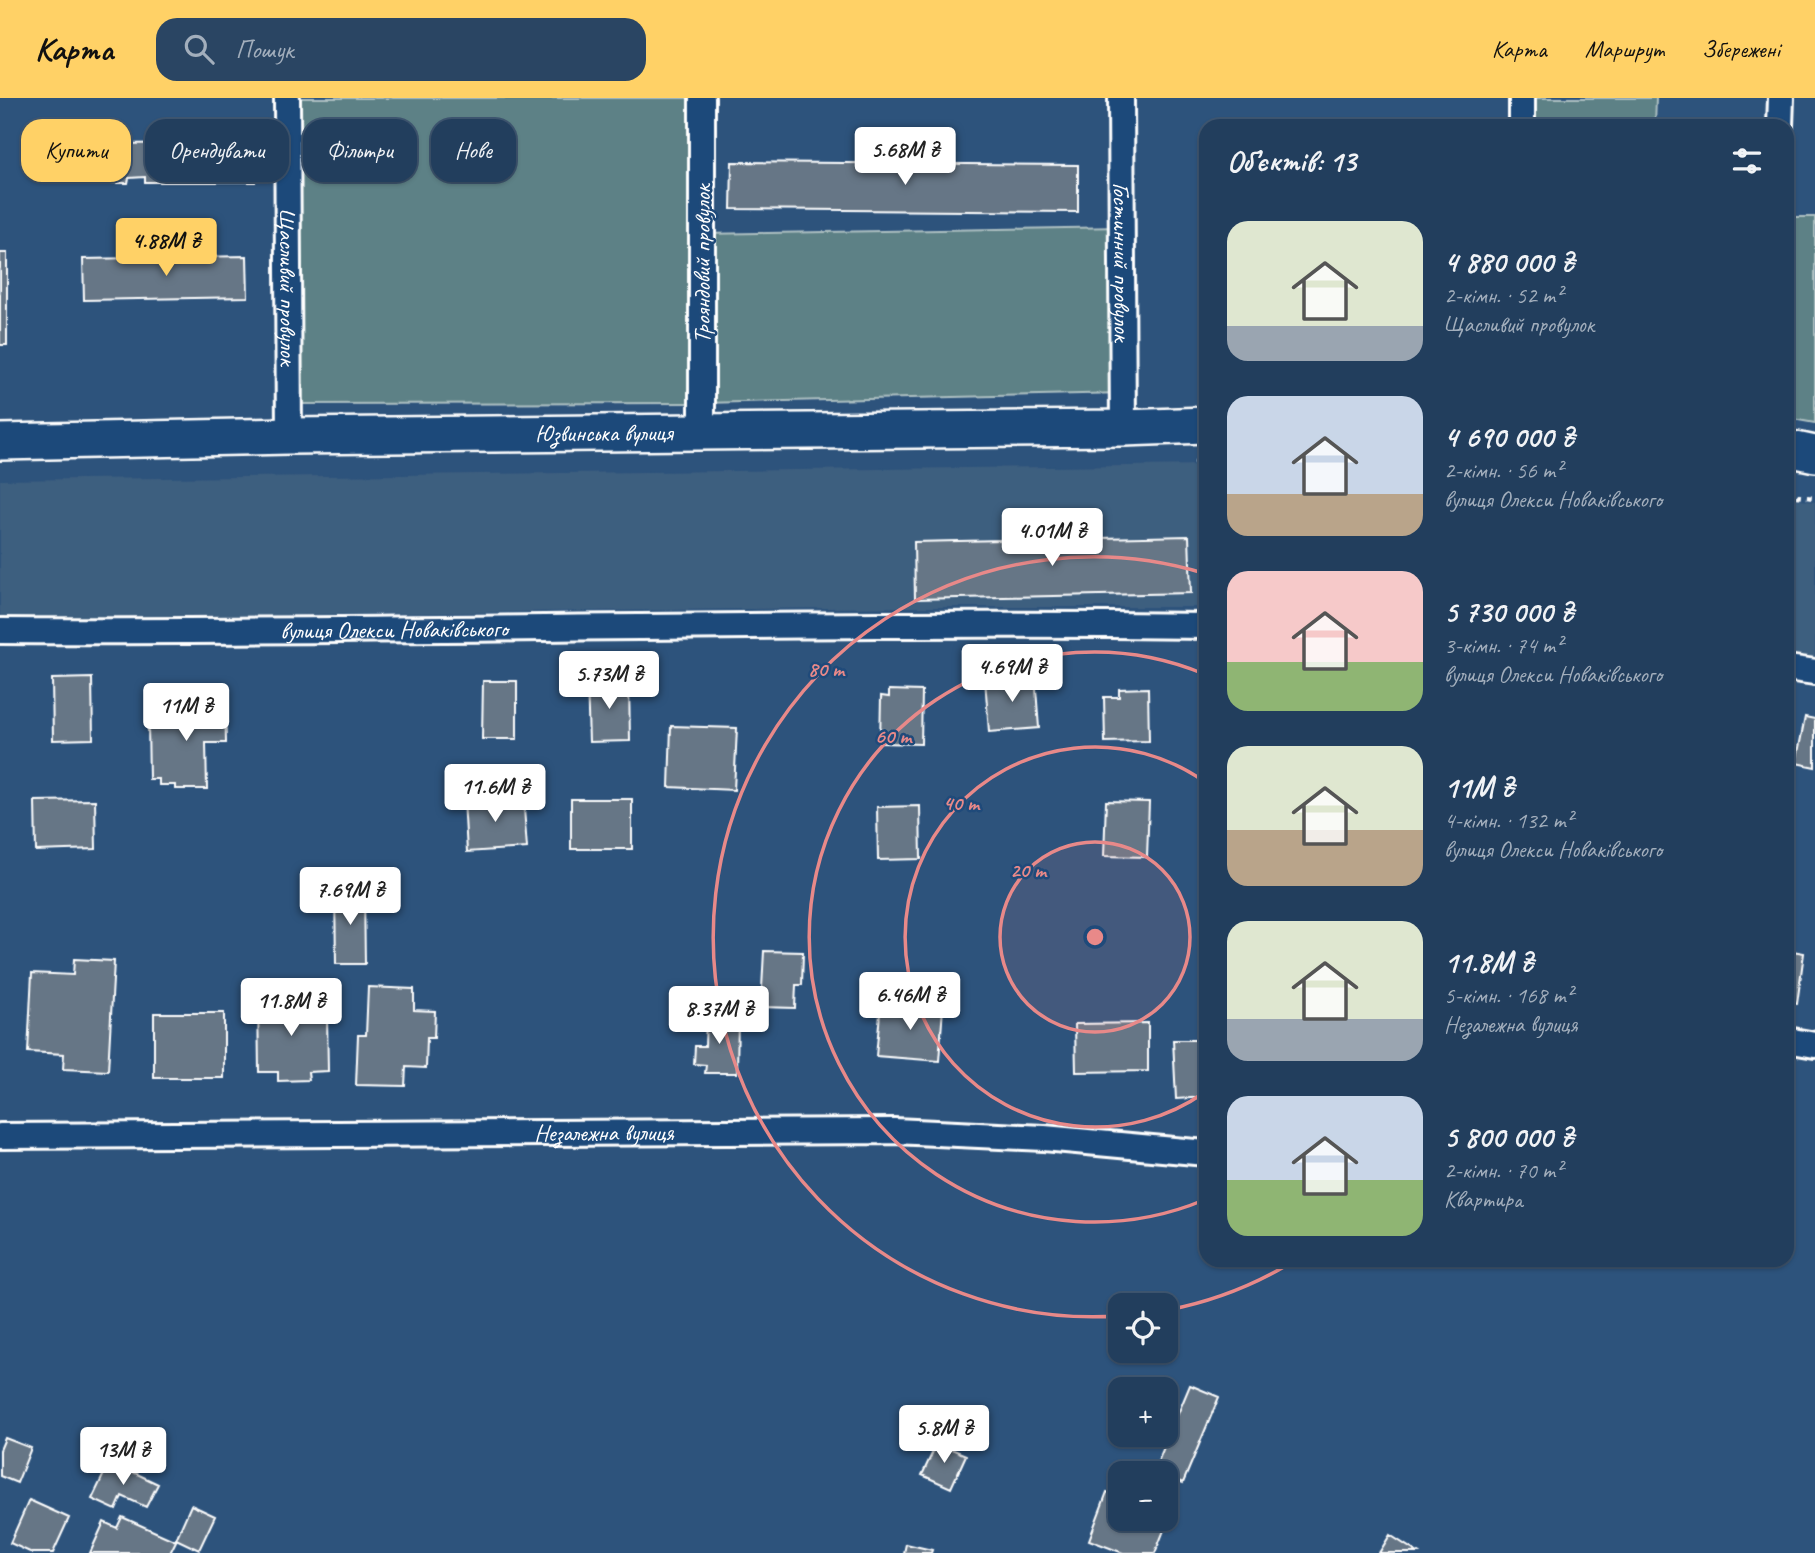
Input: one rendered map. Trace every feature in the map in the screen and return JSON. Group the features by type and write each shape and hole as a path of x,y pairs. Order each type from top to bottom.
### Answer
{"main road":[{"name":"Юзвинська вулиця","path":"0,442 1199,425"},
{"path":"1794,450 1815,454"}],"street":[{"name":"Щасливий провулок","path":"287,98 289,436"},
{"name":"Трояндовий провулок","path":"702,98 702,431"},
{"name":"Гостинний провулок","path":"1121,98 1123,428"},
{"path":"1522,98 1522,119"},
{"path":"1780,119 1781,98"},
{"name":"вулиця Олекси Новаківського","path":"0,631 200,632 978,623 1199,626"},
{"path":"1794,669 1815,672"},
{"path":"1794,1041 1815,1045"},
{"name":"Незалежна вулиця","path":"0,1136 894,1131 983,1134 1199,1152"}],"path":[{"path":"1794,496 1815,498"}],"shaded area":[{"path":"1199,465 1199,607 902,607 0,619 0,480"},
{"path":"1794,499 1815,502 1815,659 1794,657"}],"green space":[{"path":"287,98 703,98 703,234 1122,227 1123,393 703,403 289,404"},
{"path":"1521,98 1656,98 1655,119 1520,119"},
{"path":"1794,217 1815,217 1815,423 1794,419"}],"building":[{"path":"131,144 145,144 145,177 131,178"},
{"path":"732,162 1078,165 1078,212 731,209"},
{"path":"92,182 128,182 128,183"},
{"path":"0,253 7,253 7,345 0,345"},
{"path":"247,256 248,297 84,300 83,259"},
{"path":"1189,536 1191,593 915,599 914,542"},
{"path":"1035,675 1039,728 989,732 985,679"},
{"path":"92,678 93,739 53,740 52,679"},
{"path":"629,680 630,741 589,742 587,682"},
{"path":"483,681 517,681 517,739 482,739"},
{"path":"1148,688 1149,741 1105,742 1104,697 1119,697 1119,689"},
{"path":"889,690 922,691 921,744 880,743 881,696 889,697"},
{"path":"225,698 226,743 206,743 207,789 175,789 175,785 159,785 159,779 149,779 148,724 165,723 165,708 182,708 182,699"},
{"path":"1805,717 1815,719 1815,767 1796,763"},
{"path":"671,726 737,728 734,790 669,787"},
{"path":"523,795 527,848 467,852 464,800"},
{"path":"571,799 632,799 632,849 571,849"},
{"path":"95,800 96,849 36,851 35,801"},
{"path":"1106,801 1149,802 1147,857 1104,856"},
{"path":"920,806 921,859 878,860 877,807"},
{"path":"335,890 364,890 365,964 336,964"},
{"path":"764,951 803,952 802,985 796,985 795,1008 761,1007"},
{"path":"1794,951 1804,953 1797,1004 1794,1004"},
{"path":"74,959 114,961 108,1071 63,1069 64,1054 28,1052 32,973 73,975"},
{"path":"368,987 414,989 414,1010 435,1011 434,1038 427,1038 426,1068 406,1067 405,1086 356,1085 358,1035 366,1035"},
{"path":"297,995 297,1004 319,1004 319,1016 327,1015 328,1071 308,1072 309,1080 278,1081 278,1072 259,1072 258,996"},
{"path":"881,1003 943,1008 939,1061 876,1056"},
{"path":"154,1013 224,1013 224,1078 154,1078"},
{"path":"706,1018 738,1018 737,1073 705,1073 706,1065 694,1064 695,1046 705,1046"},
{"path":"1148,1023 1148,1071 1076,1072 1075,1024"},
{"path":"1173,1040 1199,1040 1199,1097 1176,1099"},
{"path":"1190,1385 1219,1397 1183,1483 1178,1481 1178,1461 1158,1461 1164,1447 1178,1447 1178,1414"},
{"path":"5,1438 31,1448 17,1483 0,1476 0,1450"},
{"path":"937,1443 966,1455 951,1488 922,1475"},
{"path":"110,1461 158,1484 146,1507 122,1496 116,1510 92,1499"},
{"path":"1107,1492 1108,1531 1164,1531 1155,1553 1123,1553 1089,1540"},
{"path":"29,1500 69,1518 53,1553 32,1553 10,1543"},
{"path":"191,1505 215,1516 199,1550 176,1539"},
{"path":"122,1517 176,1541 170,1553 90,1553 104,1522 117,1528"},
{"path":"1390,1535 1418,1553 1379,1553"},
{"path":"906,1544 932,1550 931,1553 904,1553"}]}
